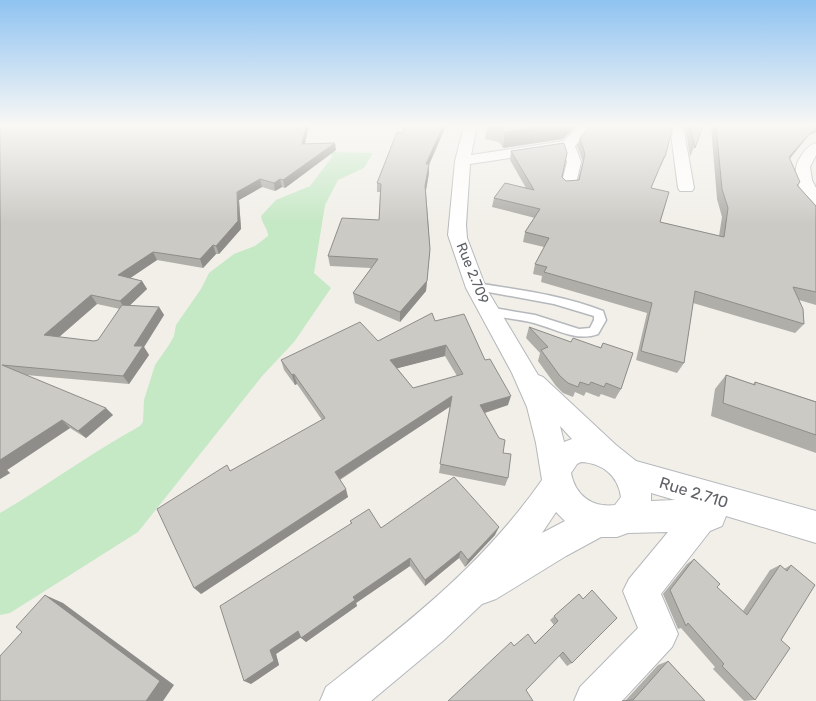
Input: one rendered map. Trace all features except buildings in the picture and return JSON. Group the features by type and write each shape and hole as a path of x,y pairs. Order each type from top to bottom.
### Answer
{"street":[{"path":"462,161 479,159"},
{"path":"569,185 574,162 573,159"},
{"path":"681,159 686,188"},
{"path":"806,159 802,167 804,184 816,201"},
{"name":"Rue 2.709","path":"462,161 457,234 476,288 529,379 546,425 559,472"},
{"name":"Rue 2.709","path":"529,379 605,453"},
{"path":"340,701 461,600 544,548 633,509 636,498 635,485 628,472 618,461 605,453 591,449 578,450 567,454 545,503 518,537 461,600"},
{"path":"559,472 563,496 572,508 588,518 612,519"},
{"name":"Rue 2.710","path":"628,472 816,527"},
{"name":"Rue 2.710","path":"612,519 702,516 760,511"},
{"path":"594,701 659,634 641,591 702,516"}],"lane":[{"path":"476,288 528,295 569,305 599,314 600,320 594,331 579,333 536,320 488,311"}],"green space":[{"path":"331,159 370,159 364,168 338,180 325,205 314,273 331,288 294,342 263,375 138,532 10,613 0,615 0,513 140,426 143,422 144,400 155,365 174,336 176,325 201,289 209,273 234,254 255,246 268,236 261,216 276,200 310,186"}]}
